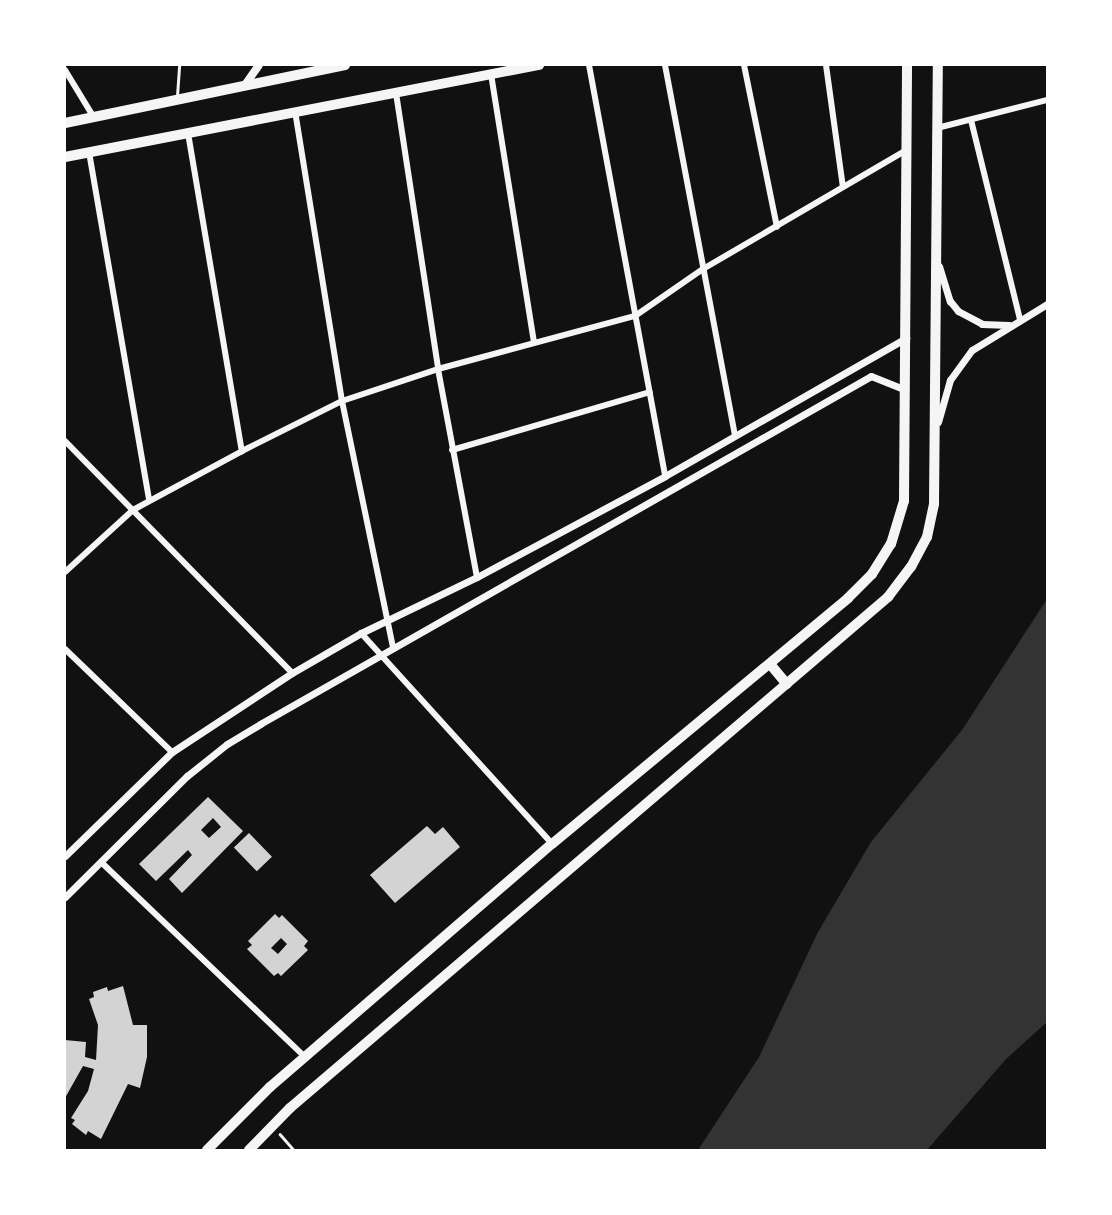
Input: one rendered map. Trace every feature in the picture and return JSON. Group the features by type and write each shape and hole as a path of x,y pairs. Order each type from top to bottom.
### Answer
{"main road":[{"path":"245,85 259,65"},
{"path":"65,123 345,65"},
{"path":"65,157 539,65"},
{"path":"207,1150 270,1087 552,844 848,598 872,574 891,544 904,501 907,65"},
{"path":"249,1150 273,1126 888,597 911,566 927,537 934,504 934,251 938,65"},
{"path":"770,664 787,684"}],"street":[{"path":"589,65 665,476"},
{"path":"665,65 735,435"},
{"path":"744,65 777,227"},
{"path":"826,65 844,187"},
{"path":"65,70 93,116"},
{"path":"491,74 534,343"},
{"path":"396,93 438,369 477,577"},
{"path":"937,128 1047,100"},
{"path":"295,111 342,401 393,647"},
{"path":"971,120 1020,319"},
{"path":"188,133 242,451"},
{"path":"65,572 133,510 242,451 342,401 438,369 635,316 703,269 905,151"},
{"path":"89,152 149,500"},
{"path":"934,251 945,289 958,311 982,324 1009,325"},
{"path":"934,440 945,391 955,370 972,350 1047,304"},
{"path":"65,856 172,752 292,673 361,633 477,577 665,476 906,338"},
{"path":"65,897 187,776 228,744 393,647 871,376 905,390"},
{"path":"452,450 650,392"},
{"path":"65,441 292,673"},
{"path":"361,633 552,844"},
{"path":"65,649 172,752"},
{"path":"101,862 305,1057"}],"lane":[{"path":"177,99 179,65"}],"path":[{"path":"273,1126 294,1150"}],"shaded area":[{"path":"1047,599 1047,1022 1006,1059 927,1150 698,1150 759,1057 818,932 871,842 962,730"}],"building":[{"path":"208,797 243,831 182,893 169,879 192,855 188,850 156,881 139,864","holes":["213,818 221,827 209,838 201,830"]},
{"path":"427,826 435,834 443,827 460,847 395,903 370,875"},
{"path":"249,833 272,857 257,871 234,848"},
{"path":"275,914 279,918 282,915 308,941 304,946 308,950 281,976 278,973 274,976 247,949 252,945 248,941","holes":["281,938 287,944 278,954 271,948"]},
{"path":"123,986 133,1025 147,1025 147,1057 140,1088 128,1084 101,1139 88,1131 86,1135 72,1124 75,1120 71,1118 88,1091 94,1069 83,1066 65,1098 65,1040 86,1042 85,1057 96,1060 98,1025 89,999 94,997 93,992 107,987 108,991"}]}
